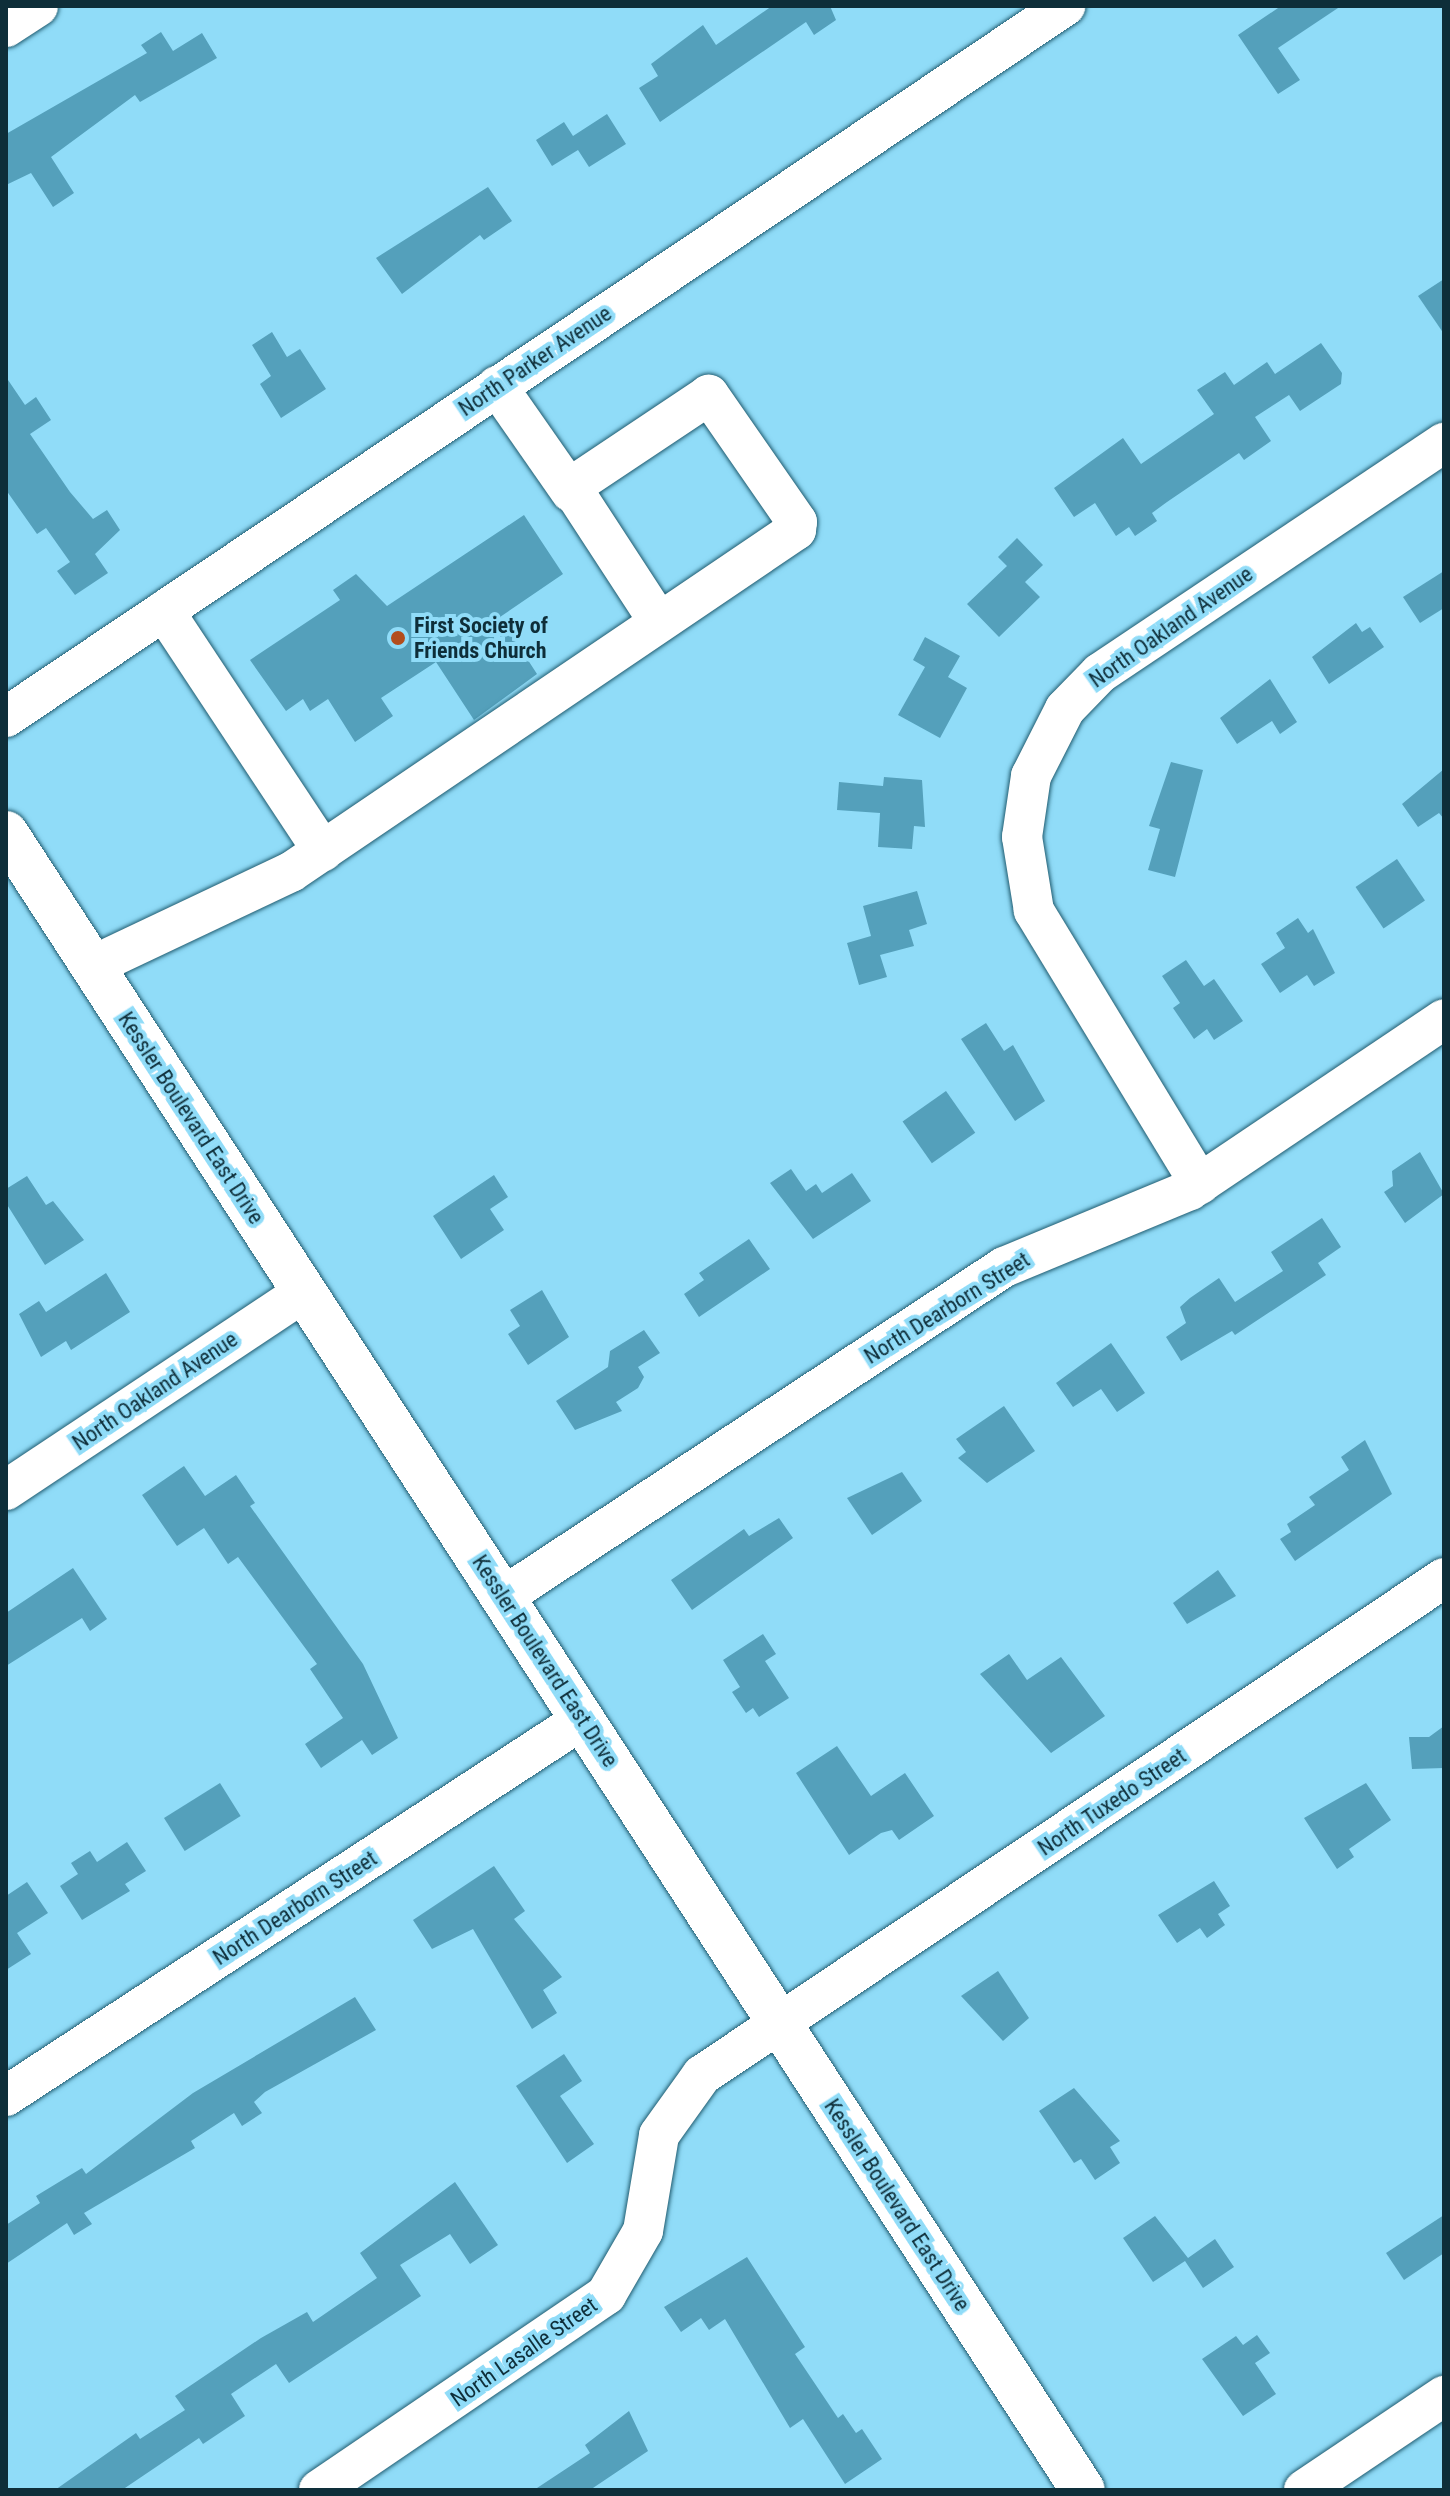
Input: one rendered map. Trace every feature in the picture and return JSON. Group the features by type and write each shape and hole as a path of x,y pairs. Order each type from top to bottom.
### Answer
{"main road":[{"name":"Kessler Boulevard East Drive","path":"6,833 1083,2490"}],"street":[{"path":"6,27 38,6"},
{"name":"North Parker Avenue","path":"6,717 1065,6"},
{"path":"497,386 659,622"},
{"path":"92,966 323,851 659,622 797,522 709,395 573,483 571,492"},
{"name":"North Oakland Avenue","path":"1200,1184 1034,911 1022,837 1031,776 1065,709 1100,673 1444,443"},
{"path":"164,611 323,851"},
{"name":"North Dearborn Street","path":"503,1597 1004,1267 1146,1213 1200,1184 1444,1019"},
{"name":"North Oakland Avenue","path":"6,1490 304,1292"},
{"name":"North Tuxedo Street","path":"780,2026 1444,1578"},
{"name":"North Dearborn Street","path":"6,2096 583,1719"},
{"name":"North Lasalle Street","path":"319,2490 598,2303 639,2243 652,2159 676,2103 702,2075 780,2026"},
{"path":"1304,2490 1444,2396"}],"building":[{"path":"772,6 830,6 836,20 814,35 806,22 660,122 639,88 658,76 651,64 703,25 716,45"},
{"path":"1281,6 1341,6 1278,48 1300,80 1278,94 1238,35"},
{"path":"161,32 173,51 202,33 217,58 140,102 135,95 51,157 74,193 53,207 31,173 6,185 6,134 147,53 141,45"},
{"path":"607,114 626,144 589,167 578,150 552,166 536,140 564,122 573,136"},
{"path":"488,187 512,221 484,240 480,235 402,294 376,258"},
{"path":"1444,279 1444,334 1418,296"},
{"path":"272,332 287,357 300,349 326,389 281,418 260,384 271,376 252,345"},
{"path":"1321,343 1342,373 1341,384 1300,411 1289,395 1255,417 1271,441 1244,460 1239,453 1167,502 1152,513 1157,521 1135,536 1129,527 1116,536 1095,503 1074,517 1054,488 1123,438 1141,464 1214,414 1197,390 1225,372 1234,385 1267,362 1275,374"},
{"path":"6,377 25,405 36,397 51,420 30,434 70,492 93,519 107,510 120,530 95,554 108,573 75,595 57,571 70,562 46,528 37,534 6,490"},
{"name":"First Society of Friends Church","path":"524,515 563,574 500,617 537,674 474,720 436,662 381,698 393,716 355,742 328,699 310,711 303,699 286,711 250,660 340,600 333,590 356,574 387,606"},
{"path":"1017,538 1043,565 1025,582 1040,597 999,637 967,604 1007,566 998,557"},
{"path":"1444,571 1444,608 1420,623 1403,597"},
{"path":"1356,623 1362,632 1370,627 1384,647 1329,684 1312,657"},
{"path":"925,637 960,656 948,677 967,688 940,738 898,715 925,667 913,660"},
{"path":"1270,679 1297,722 1280,734 1272,721 1237,744 1220,718"},
{"path":"1171,762 1203,770 1175,877 1148,870 1160,829 1149,826"},
{"path":"1444,769 1444,819 1439,813 1418,827 1402,804"},
{"path":"884,777 922,780 925,827 914,826 912,849 878,847 880,813 837,810 839,782 883,786"},
{"path":"1397,859 1425,900 1384,928 1356,887"},
{"path":"917,891 927,924 909,930 914,946 880,955 887,977 859,985 847,943 871,936 863,906"},
{"path":"1298,918 1308,933 1313,929 1335,973 1314,986 1307,975 1280,993 1261,964 1285,948 1276,933"},
{"path":"1186,960 1204,986 1214,979 1243,1021 1214,1040 1207,1029 1194,1039 1173,1008 1180,1003 1162,976"},
{"path":"986,1023 1004,1051 1013,1045 1045,1101 1015,1121 961,1039"},
{"path":"946,1091 975,1133 932,1163 903,1121"},
{"path":"1420,1152 1444,1194 1405,1223 1384,1192 1393,1186 1392,1171"},
{"path":"791,1169 806,1191 816,1184 822,1193 852,1173 871,1201 813,1239 770,1183"},
{"path":"494,1175 508,1197 490,1209 504,1230 461,1259 433,1216"},
{"path":"27,1176 46,1205 53,1201 84,1240 45,1265 6,1203 6,1189"},
{"path":"1322,1218 1341,1247 1318,1263 1326,1275 1235,1335 1232,1331 1181,1361 1166,1337 1186,1323 1180,1307 1219,1278 1235,1302 1283,1271 1271,1252"},
{"path":"749,1239 770,1269 699,1317 684,1294 704,1280 699,1273"},
{"path":"106,1273 130,1312 71,1350 66,1341 41,1357 19,1314 39,1301 46,1312"},
{"path":"542,1290 569,1337 528,1365 508,1334 520,1326 510,1310"},
{"path":"644,1330 660,1353 638,1367 644,1377 638,1388 616,1402 622,1411 575,1430 556,1401 608,1367 610,1351"},
{"path":"1111,1343 1145,1393 1117,1412 1101,1389 1073,1407 1056,1383"},
{"path":"1004,1406 1035,1451 987,1483 958,1458 966,1452 956,1439"},
{"path":"1365,1440 1392,1494 1295,1561 1280,1539 1291,1532 1287,1524 1315,1505 1309,1497 1349,1470 1341,1457"},
{"path":"184,1466 205,1496 236,1475 255,1503 250,1506 363,1664 398,1738 372,1755 362,1740 321,1768 305,1744 343,1718 310,1669 317,1664 238,1557 228,1564 204,1528 177,1546 142,1495"},
{"path":"902,1472 922,1501 872,1535 847,1498"},
{"path":"779,1518 793,1538 692,1610 671,1580 744,1529 749,1536"},
{"path":"73,1568 107,1619 90,1631 82,1618 6,1666 6,1613"},
{"path":"1218,1570 1236,1596 1187,1624 1173,1603"},
{"path":"763,1634 776,1654 765,1661 789,1698 759,1717 753,1708 746,1713 732,1692 740,1687 723,1660"},
{"path":"1009,1654 1027,1680 1061,1657 1105,1716 1051,1753 980,1674"},
{"path":"1444,1726 1444,1768 1412,1769 1409,1737 1429,1737"},
{"path":"837,1746 871,1796 905,1773 934,1816 899,1840 892,1830 881,1833 849,1855 796,1773"},
{"path":"220,1783 241,1816 185,1851 164,1818"},
{"path":"1366,1783 1391,1820 1349,1849 1354,1857 1337,1869 1304,1818"},
{"path":"127,1842 146,1871 125,1884 130,1891 82,1920 60,1886 78,1874 71,1863 90,1851 97,1862"},
{"path":"494,1866 525,1911 514,1919 562,1977 543,1990 557,2013 532,2029 473,1929 432,1949 413,1920"},
{"path":"1214,1881 1230,1906 1218,1914 1225,1925 1207,1938 1200,1928 1177,1943 1158,1915"},
{"path":"27,1882 48,1913 17,1933 31,1954 6,1970 6,1896"},
{"path":"998,1971 1029,2018 1003,2041 961,1996"},
{"path":"355,1997 376,2030 265,2092 254,2102 262,2113 242,2126 234,2113 191,2141 195,2148 84,2213 92,2224 74,2235 67,2223 6,2264 6,2225 40,2203 36,2196 82,2168 86,2174 193,2093"},
{"path":"564,2054 582,2081 560,2096 594,2144 567,2163 516,2086"},
{"path":"1074,2088 1120,2141 1110,2147 1120,2163 1095,2180 1081,2159 1074,2163 1039,2111"},
{"path":"455,2182 498,2245 470,2264 450,2234 400,2265 421,2296 289,2383 276,2364 231,2394 245,2416 203,2444 199,2438 122,2490 55,2490 136,2433 140,2439 185,2410 175,2396 261,2338 307,2312 313,2322 377,2278 360,2253"},
{"path":"1444,2215 1444,2253 1404,2280 1386,2253"},
{"path":"1155,2216 1188,2258 1215,2239 1234,2267 1203,2288 1185,2261 1153,2282 1123,2238"},
{"path":"747,2257 805,2347 795,2354 838,2418 843,2414 856,2433 862,2429 882,2459 845,2484 803,2419 790,2428 725,2319 709,2330 701,2318 681,2332 664,2307"},
{"path":"1257,2335 1270,2353 1255,2363 1276,2394 1243,2416 1202,2359 1236,2336 1243,2345"},
{"path":"629,2411 648,2451 590,2490 534,2490 590,2453 585,2445"}],"place":[{"name":"First Society of Friends Church","path":"398,638"}]}
